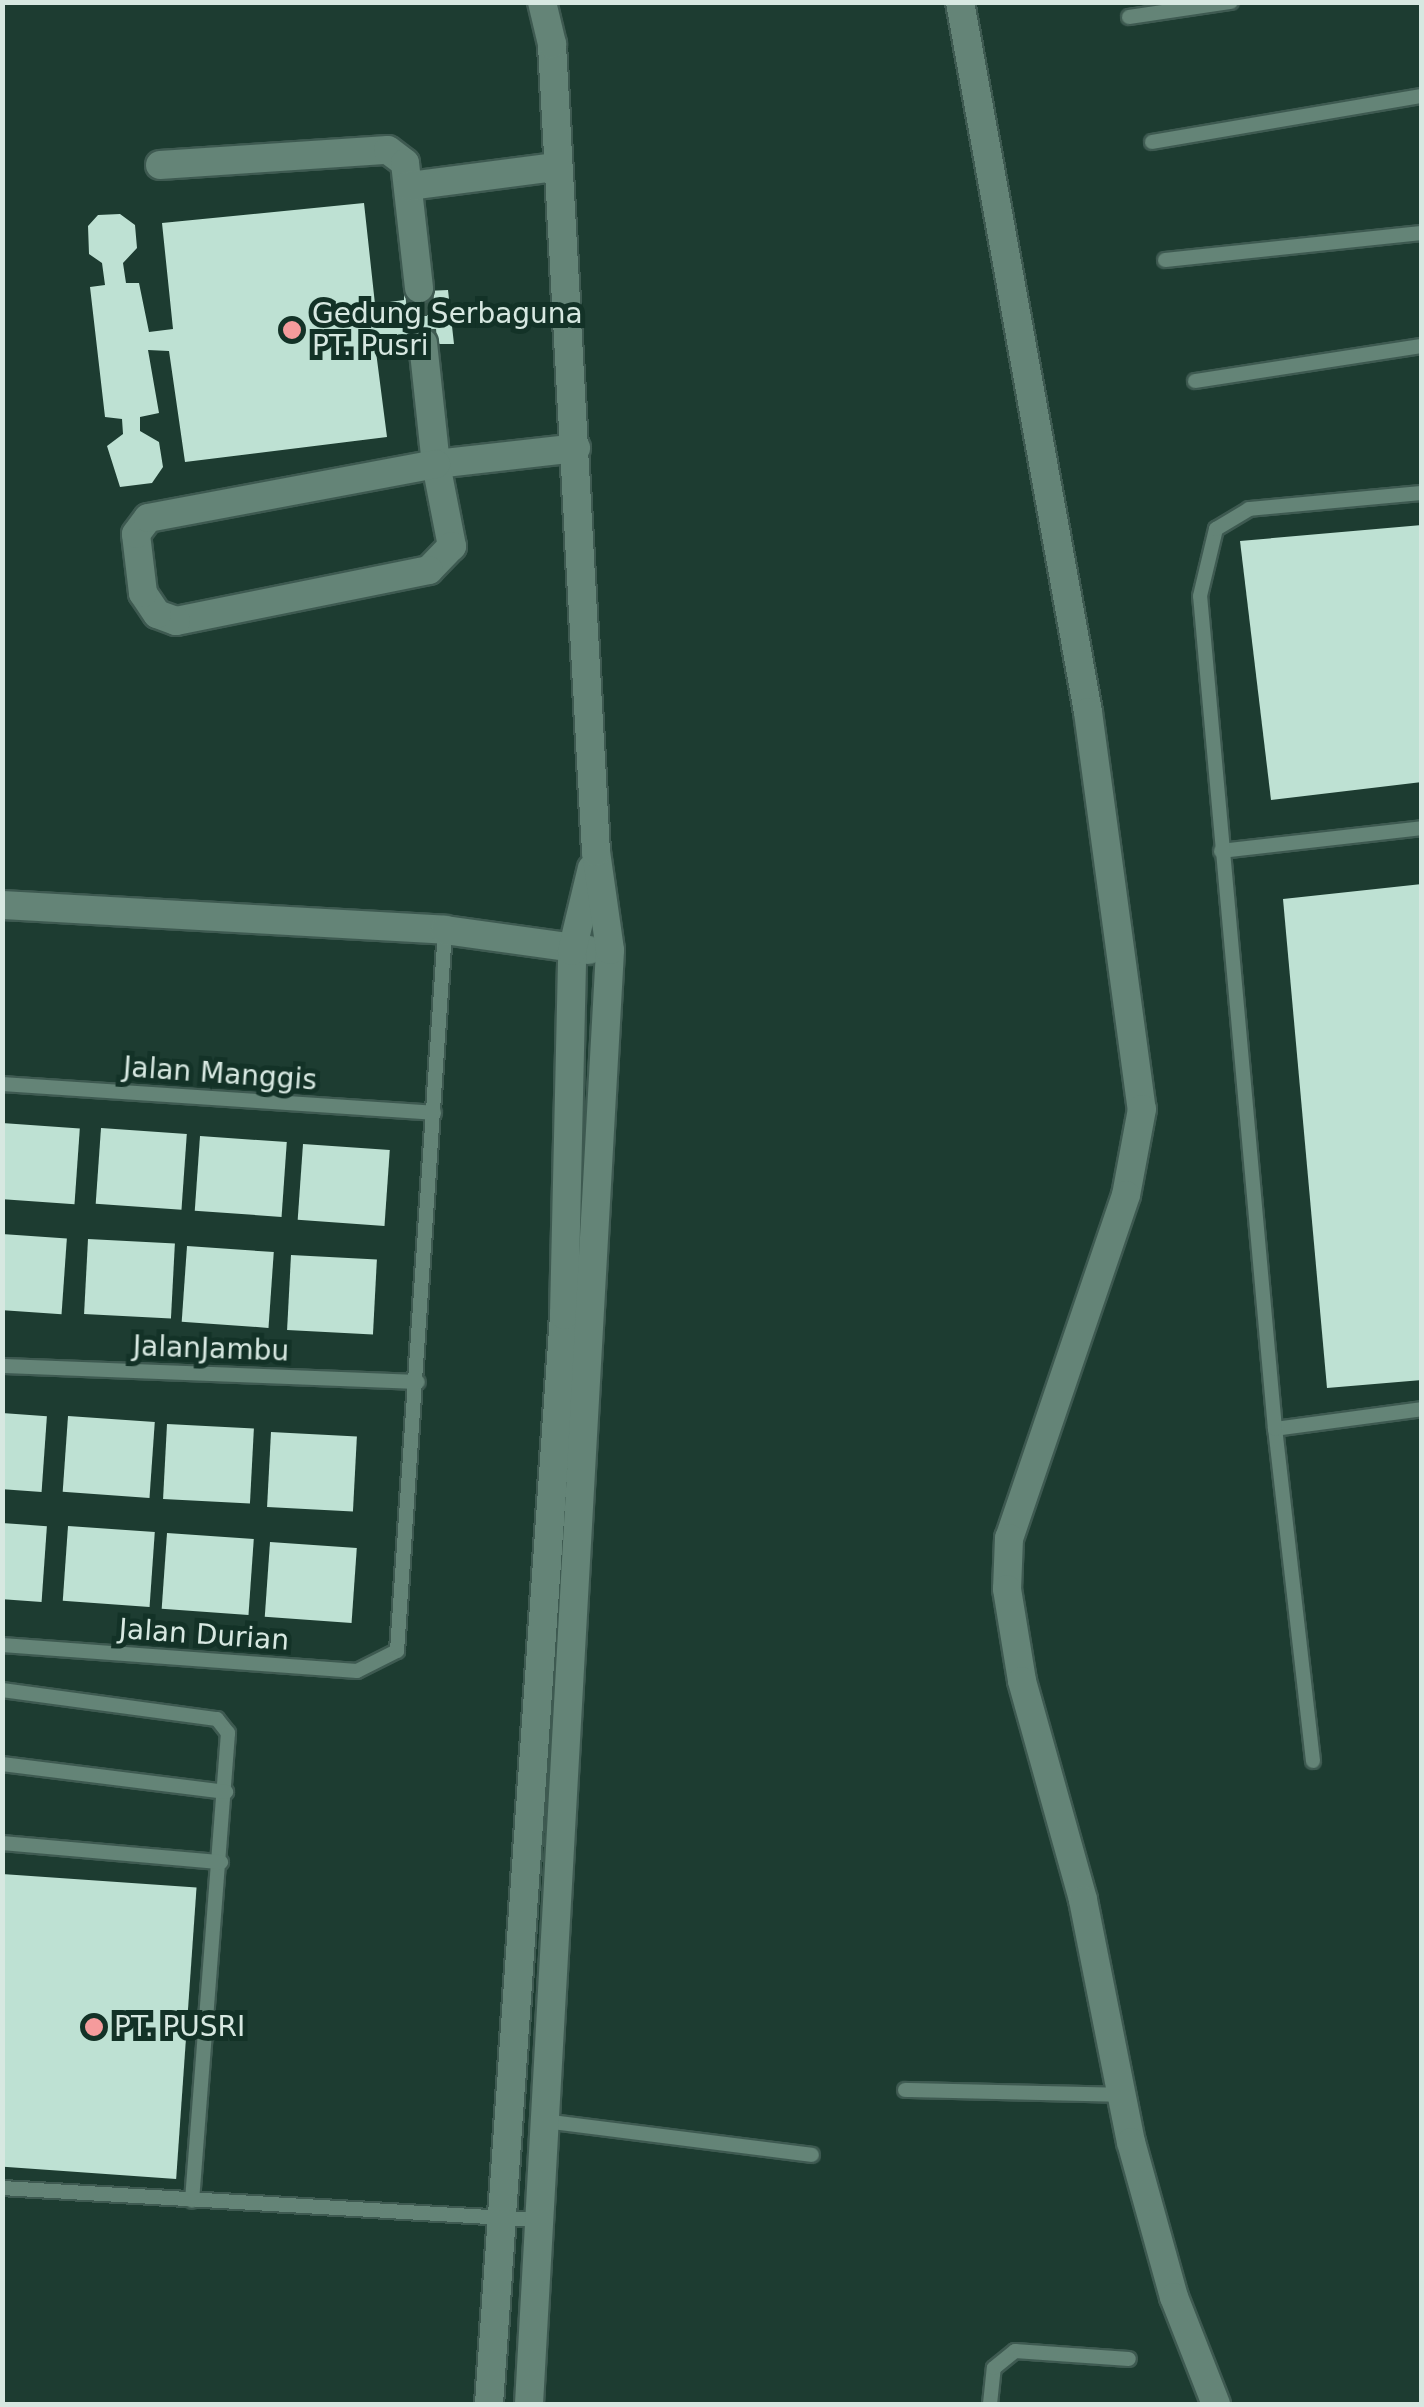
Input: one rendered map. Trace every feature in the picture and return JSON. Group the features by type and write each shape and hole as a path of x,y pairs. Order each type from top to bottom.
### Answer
{"street":[{"path":"529,2404 610,950 596,852 552,44 542,2"},
{"path":"960,2 1088,712 1142,1109 1126,1196 1009,1538 1007,1588 1122,2096 1174,2297 1216,2404"},
{"path":"160,165 388,150 404,163 419,288"},
{"path":"409,186 556,168"},
{"path":"423,344 436,464 452,546 429,570 176,622 157,614 143,594 136,534 148,518 436,464 576,448"},
{"path":"489,2404 564,1315 572,951 596,852"},
{"path":"2,905 446,930 572,951 610,950"}],"lane":[{"path":"1129,17 1231,2"},
{"path":"1152,142 1422,96"},
{"path":"1165,260 1422,233"},
{"path":"1194,380 1422,346"},
{"path":"1313,1761 1275,1429 1200,596 1216,530 1249,509 1422,494"},
{"path":"1221,851 1422,828"},
{"path":"418,1382 446,930"},
{"name":"Jalan Manggis","path":"2,1084 434,1114"},
{"name":"JalanJambu","path":"2,1366 418,1382"},
{"name":"Jalan Durian","path":"2,1645 358,1671 396,1652 418,1382"},
{"path":"1275,1429 1422,1409"},
{"path":"2,1690 217,1719 228,1733 192,2200"},
{"path":"2,1764 226,1792"},
{"path":"2,1843 221,1862"},
{"path":"905,2090 1122,2096"},
{"path":"544,2122 812,2155"},
{"path":"2,2188 539,2220"},
{"path":"990,2404 994,2368 1015,2351 1128,2359"}],"building":[{"path":"364,203 375,304 404,300 404,292 448,290 454,344 375,344 387,437 185,462 169,351 148,350 159,413 140,417 140,431 159,442 163,467 152,483 120,487 107,446 123,434 122,419 105,417 90,287 105,285 102,263 89,254 88,226 98,215 120,214 135,225 137,248 123,263 126,283 139,283 149,332 173,329 162,223"},
{"path":"1422,525 1422,782 1271,800 1240,541"},
{"path":"1422,884 1422,1380 1327,1388 1283,899"},
{"path":"2,1123 80,1128 75,1204 2,1199"},
{"path":"101,1128 187,1134 181,1210 96,1204"},
{"path":"200,1136 287,1142 282,1217 195,1211"},
{"path":"303,1144 390,1150 384,1226 298,1220"},
{"path":"2,1234 67,1239 62,1314 2,1310"},
{"path":"88,1239 175,1244 171,1318 84,1314"},
{"path":"187,1246 274,1252 268,1328 182,1322"},
{"path":"291,1255 377,1260 373,1334 287,1330"},
{"path":"2,1413 47,1416 42,1492 2,1489"},
{"path":"68,1416 155,1422 149,1498 63,1492"},
{"path":"167,1424 254,1429 250,1503 163,1499"},
{"path":"271,1432 357,1437 353,1511 267,1507"},
{"path":"2,1523 47,1526 42,1602 2,1599"},
{"path":"68,1526 155,1532 150,1607 63,1601"},
{"path":"167,1533 254,1539 248,1615 162,1609"},
{"path":"270,1542 357,1548 352,1623 265,1617"},
{"name":"PT. PUSRI","path":"2,1874 197,1888 176,2179 2,2167"}],"tunnel":[{"path":"419,288 423,343"}],"place":[{"name":"Gedung Serbaguna PT. Pusri","path":"292,330"},
{"name":"PT. PUSRI","path":"94,2027"}]}
